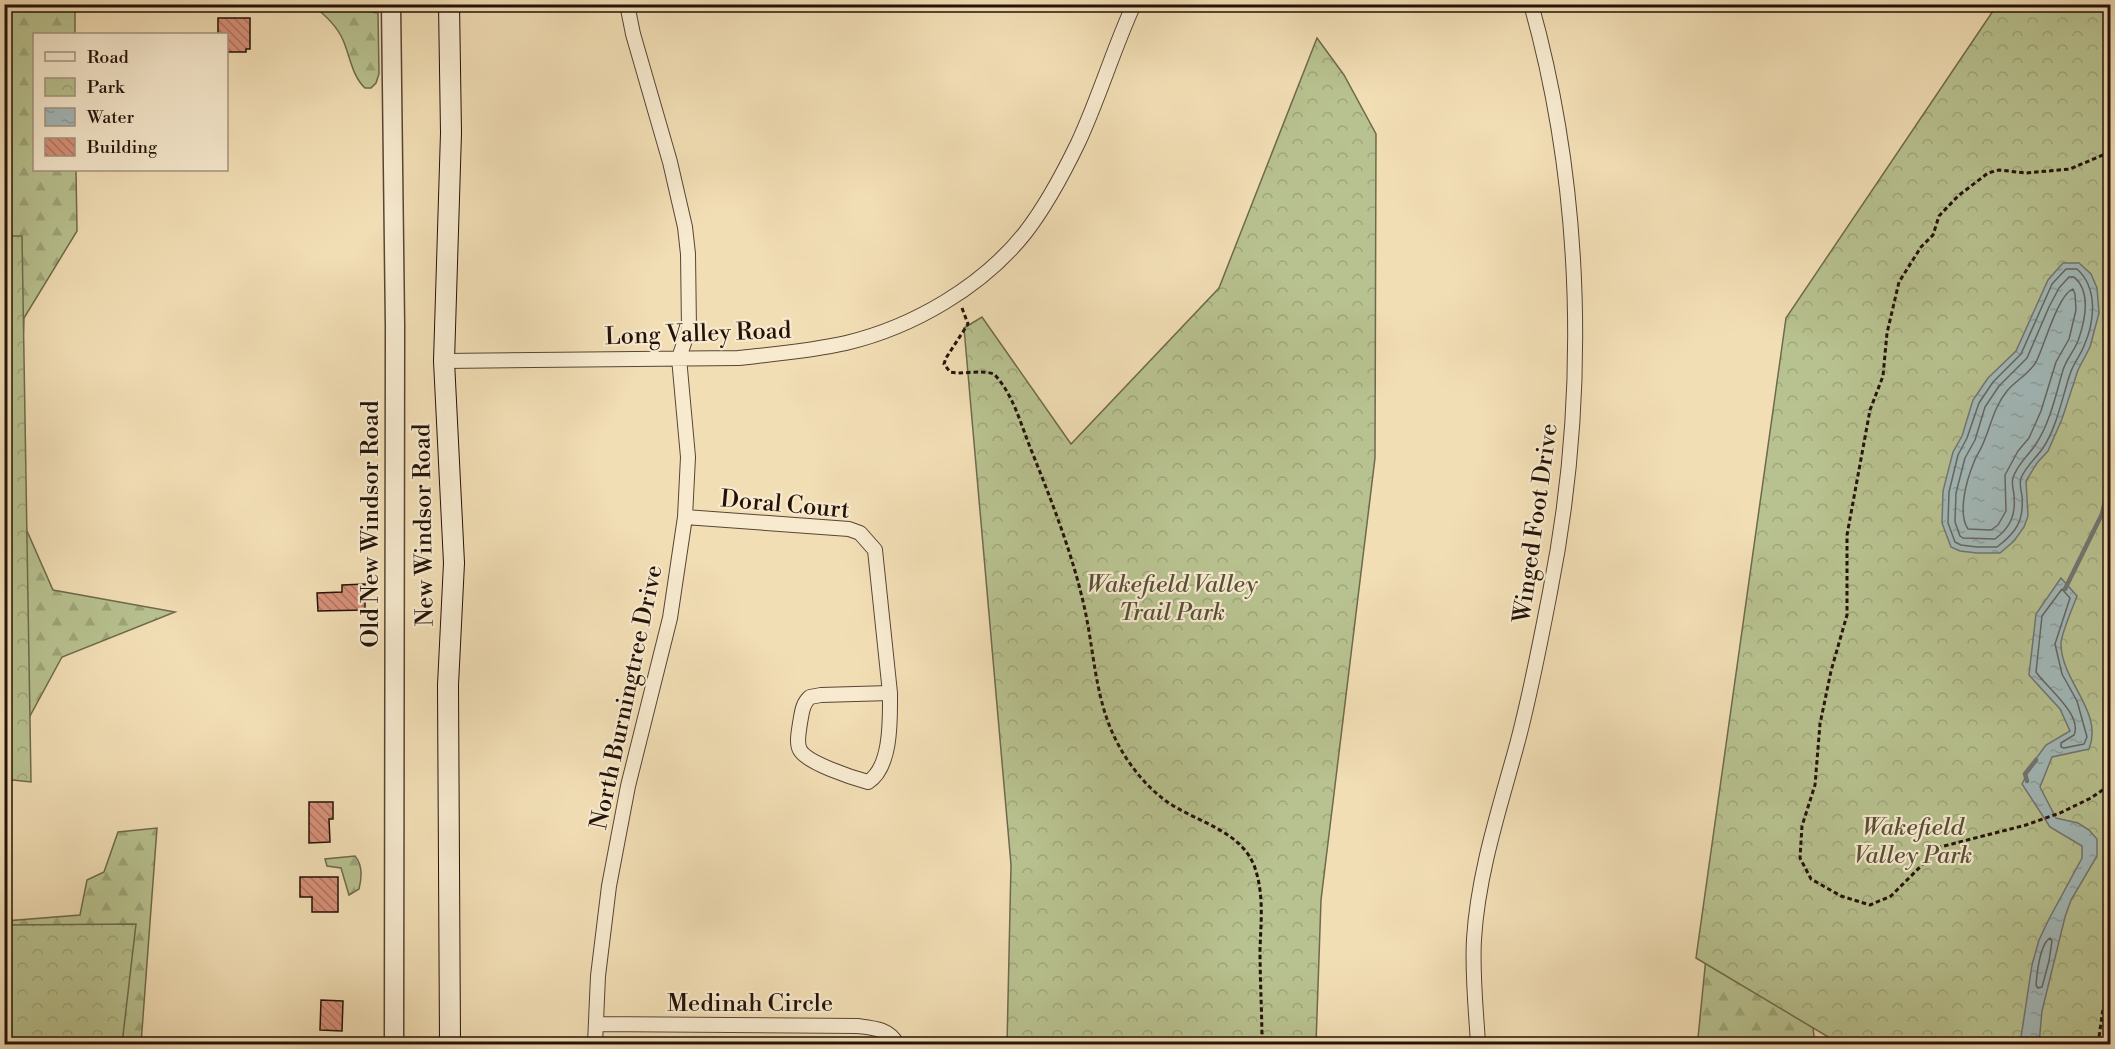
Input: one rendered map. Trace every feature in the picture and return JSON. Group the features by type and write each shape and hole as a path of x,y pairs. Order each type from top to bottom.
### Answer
{"main road":[{"name":"New Windsor Road","path":"449,4 451,133 444,361 454,563 448,685 450,1044"}],"street":[{"name":"Old New Windsor Road","path":"392,4 395,338 394,1044"},
{"path":"627,4 633,34 670,162 685,228 688,254 689,328 679,358"},
{"name":"Long Valley Road","path":"444,361 738,358 813,350 848,343 889,329 924,313 957,295 1002,257 1025,233 1056,186 1078,144 1134,4"},
{"name":"Winged Foot Drive","path":"1478,1044 1474,965 1477,908 1551,591 1561,532 1573,418 1574,310 1570,232 1557,124 1531,4"},
{"name":"North Burningtree Drive","path":"596,1044 602,933 613,865 628,786 670,618 685,517 688,457 679,358"},
{"name":"Doral Court","path":"685,517 849,530 860,533 875,550 890,693 886,751 875,778 867,782 813,761 800,750 798,744 801,714 810,697 890,693"},
{"name":"Medinah Circle","path":"596,1024 867,1027 886,1032 897,1044"}],"path":[{"path":"2110,152 2070,169 2026,173 1999,170 1988,174 1958,196 1939,216 1933,235 1921,247 1899,282 1887,333 1883,376 1870,410 1847,535 1847,615 1831,671 1822,714 1815,785 1802,826 1800,858 1811,879 1841,896 1870,905 1890,896 1940,847 2026,825 2061,813 2091,798 2110,785"},
{"path":"957,295 968,324 944,364 950,372 957,374 980,371 994,374 1009,394 1053,504 1070,554 1084,606 1100,696 1108,724 1120,749 1150,788 1185,814 1214,826 1230,837 1244,849 1255,868 1263,904 1260,950 1262,1044"},
{"path":"2098,1044 2103,1009 2110,992"}],"green space":[{"path":"5,5 75,5 75,33 33,33 33,171 76,171 77,231 24,318 16,506 53,590 175,612 62,657 18,738 4,620"},
{"path":"312,5 346,5 348,8 378,13 379,74 376,83 371,88 365,88 357,78 337,30 326,16"},
{"name":"Wakefield Valley Park","path":"1997,5 2110,5 2110,1044 1840,1044 1696,958 1786,318"},
{"name":"Wakefield Valley Trail Park","path":"1317,38 1344,75 1376,134 1375,458 1321,900 1316,1044 1007,1044 1011,865 964,328 982,317 1071,444 1219,288"},
{"path":"5,236 22,236 31,782 4,779"},
{"path":"157,828 141,1044 5,1044 5,921 80,915 87,880 104,872 118,832"},
{"path":"355,856 361,867 361,880 359,889 349,895 341,868 327,866 325,859"},
{"path":"136,924 122,1044 5,1044 5,925"},
{"path":"1708,937 1811,1011 1815,1044 1693,1044 1698,1038"}],"water":[{"path":"2063,263 2079,263 2091,274 2097,288 2099,313 2090,347 2078,370 2062,419 2048,451 2026,481 2028,516 2024,527 2014,541 2000,553 1960,551 1951,547 1942,523 1943,491 1953,452 1962,436 1973,400 1988,378 2016,351 2048,280"},
{"path":"2061,578 2077,596 2061,644 2063,658 2067,671 2087,709 2092,735 2089,749 2052,757 2040,787 2056,818 2078,823 2097,839 2097,856 2071,900 2065,917 2042,1011 2039,1044 2020,1044 2032,965 2039,940 2082,858 2082,846 2050,827 2022,784 2032,764 2046,745 2070,731 2060,709 2029,675 2036,614"}],"building":[{"path":"218,18 250,18 250,49 246,49 246,52 228,52 228,33 218,33"},
{"path":"365,584 365,610 318,611 317,593 342,592 342,585"},
{"path":"309,802 333,802 333,819 329,819 330,842 309,843"},
{"path":"300,877 338,877 338,912 312,912 312,897 300,897"},
{"path":"321,1000 343,1001 342,1031 320,1030"}],"waterway":[{"path":"2065,589 2102,514 2110,480"},
{"path":"2027,781 2025,774 2036,760"}]}
